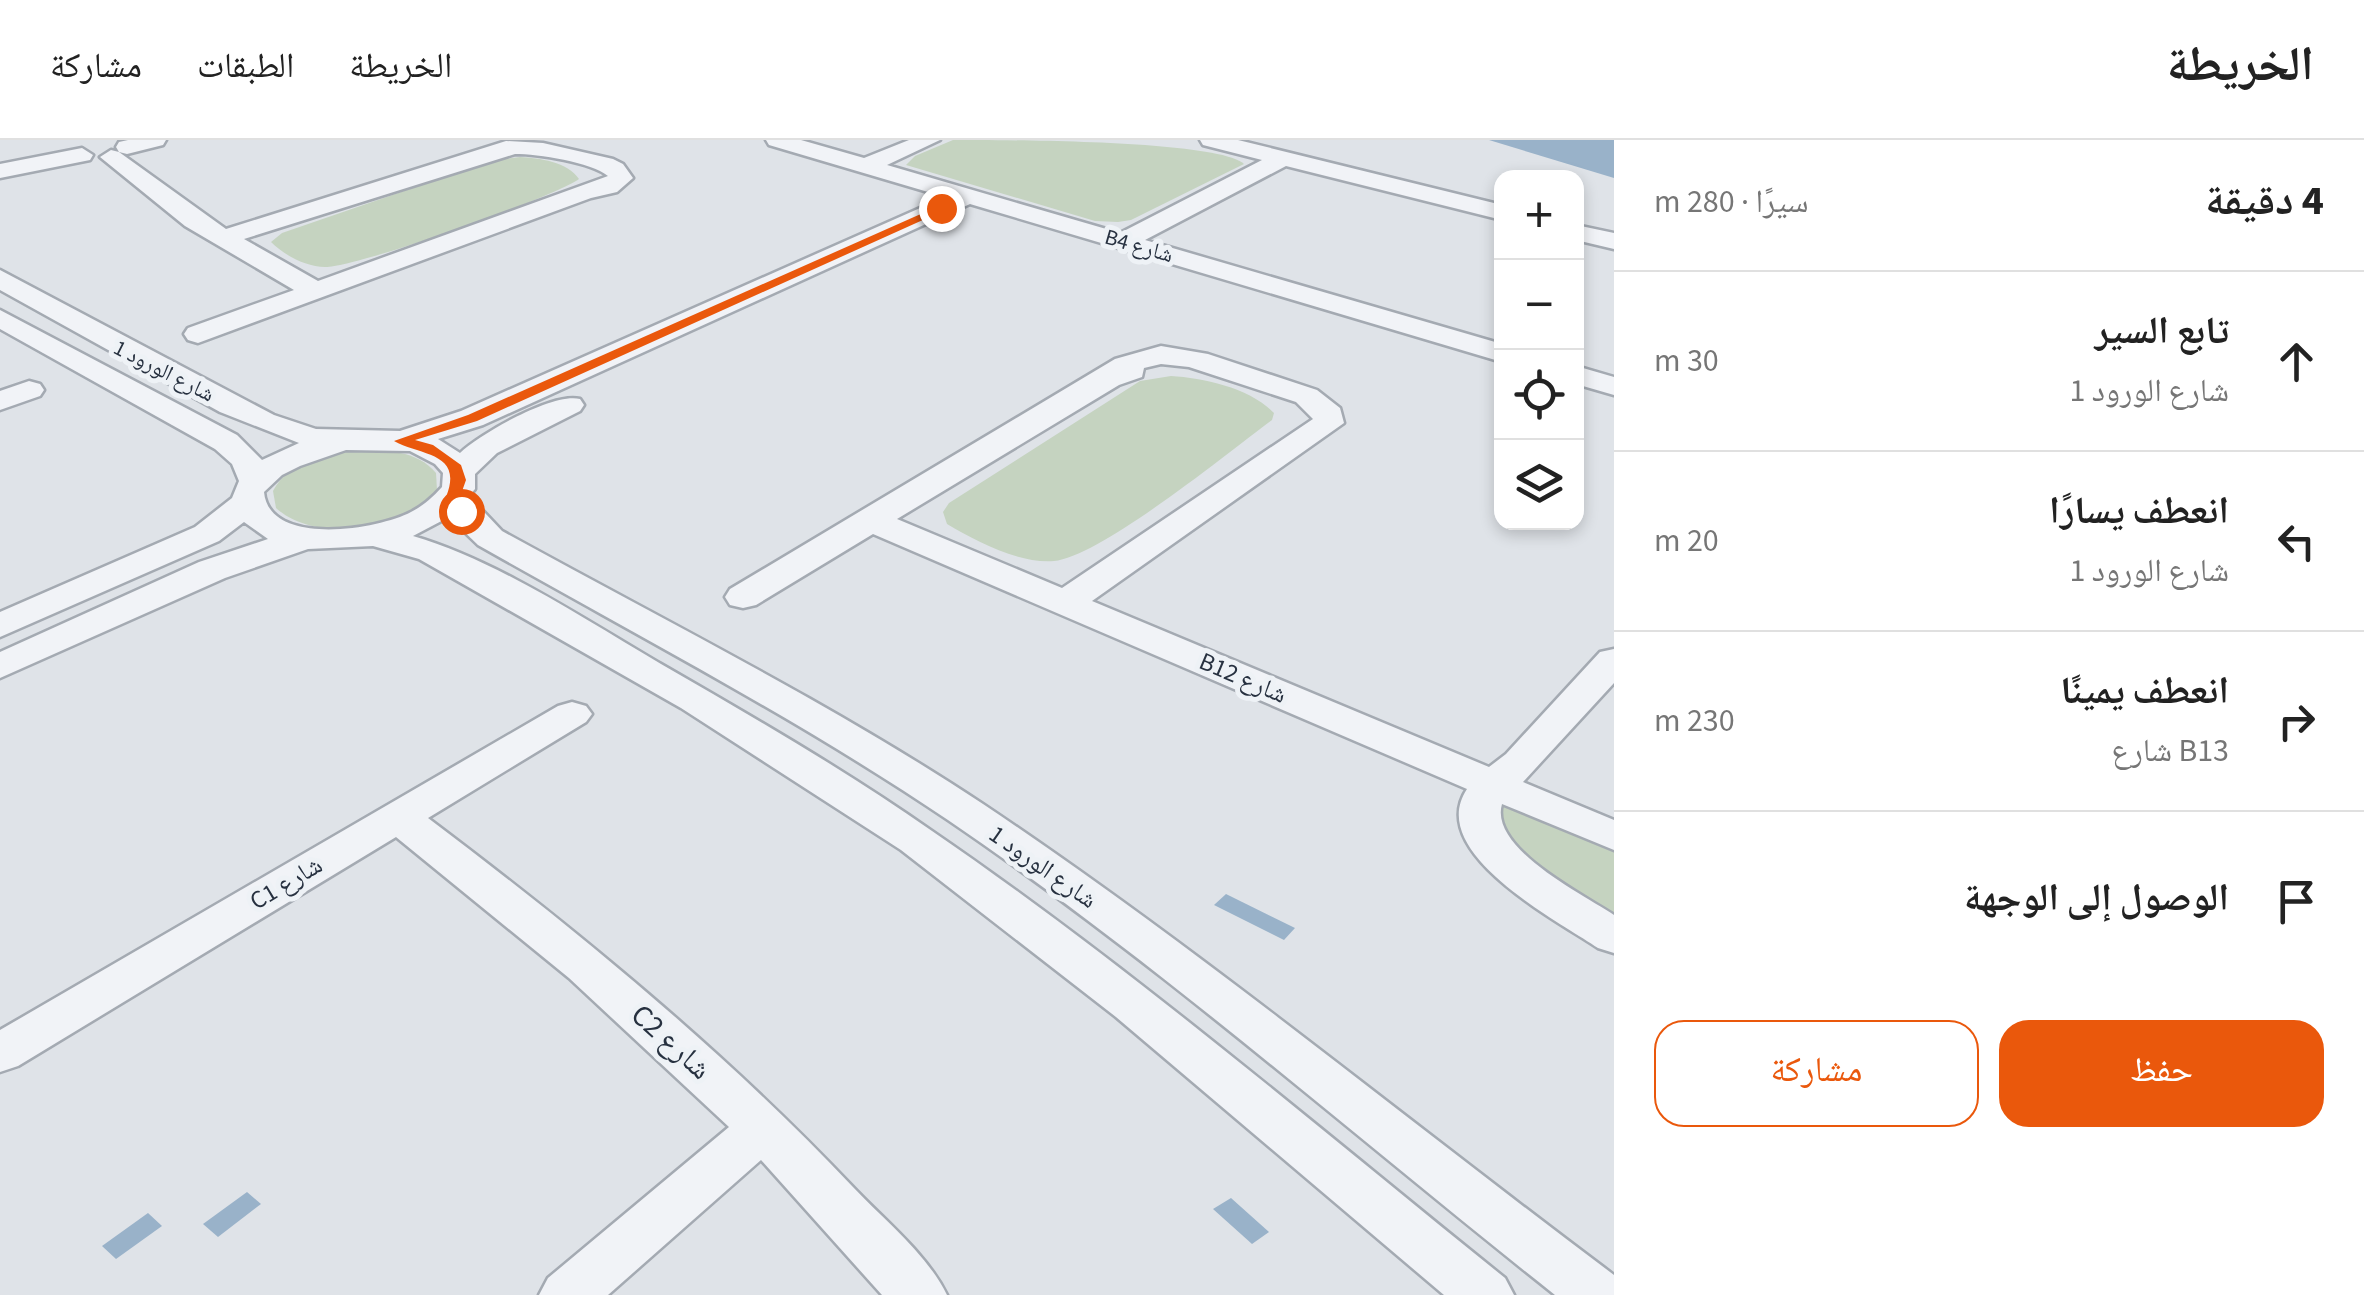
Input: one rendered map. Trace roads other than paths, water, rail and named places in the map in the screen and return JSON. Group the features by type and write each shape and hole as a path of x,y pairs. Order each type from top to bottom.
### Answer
{"street":[{"path":"0,172 154,140"},
{"name":"B4 شارع","path":"777,140 1495,350"},
{"path":"865,166 929,140"},
{"path":"1211,140 1494,211"},
{"path":"102,149 170,205 314,290"},
{"path":"198,334 585,192 602,178 598,167 560,152 515,149 481,154 224,238"},
{"path":"1124,241 1283,158"},
{"path":"400,441 472,418 968,196"},
{"path":"456,484 486,446 520,428 1004,206"},
{"path":"1584,234 1614,241"},
{"name":"شارع الورود 1","path":"0,278 78,326 256,419 290,432 338,442 400,441 439,452 456,484 461,511 490,538 810,713 1034,860 1108,912 1597,1295"},
{"name":"شارع الورود 1","path":"0,318 226,442 246,460 260,520 308,537 374,535 416,524 456,484"},
{"path":"744,596 1108,379 1158,366 1220,370 1266,385 1297,401 1308,414 1308,426 1298,440 1065,603"},
{"path":"1584,377 1614,386"},
{"path":"0,401 30,390"},
{"name":"شارع الورود 1","path":"252,491 288,457 338,442"},
{"path":"0,626 207,534 252,491"},
{"name":"B12 شارع","path":"872,521 1614,836"},
{"name":"شارع الورود 1","path":"374,535 413,546 468,570 710,708 864,804 1068,954 1485,1295"},
{"path":"0,666 212,570 308,537"},
{"path":"1614,660 1521,763 1493,784 1482,798 1478,815 1482,833 1514,871 1614,937"},
{"name":"C1 شارع","path":"0,1053 572,714"},
{"name":"C2 شارع","path":"398,816 606,984 763,1128 918,1295"},
{"path":"568,1295 763,1128"}],"water":[{"path":"1489,140 1614,140 1614,178"},
{"path":"1226,894 1295,928 1284,940 1214,905"},
{"path":"247,1192 261,1204 218,1237 203,1224"},
{"path":"1231,1198 1269,1232 1252,1244 1213,1209"},
{"path":"148,1213 162,1226 116,1259 102,1246"}]}
